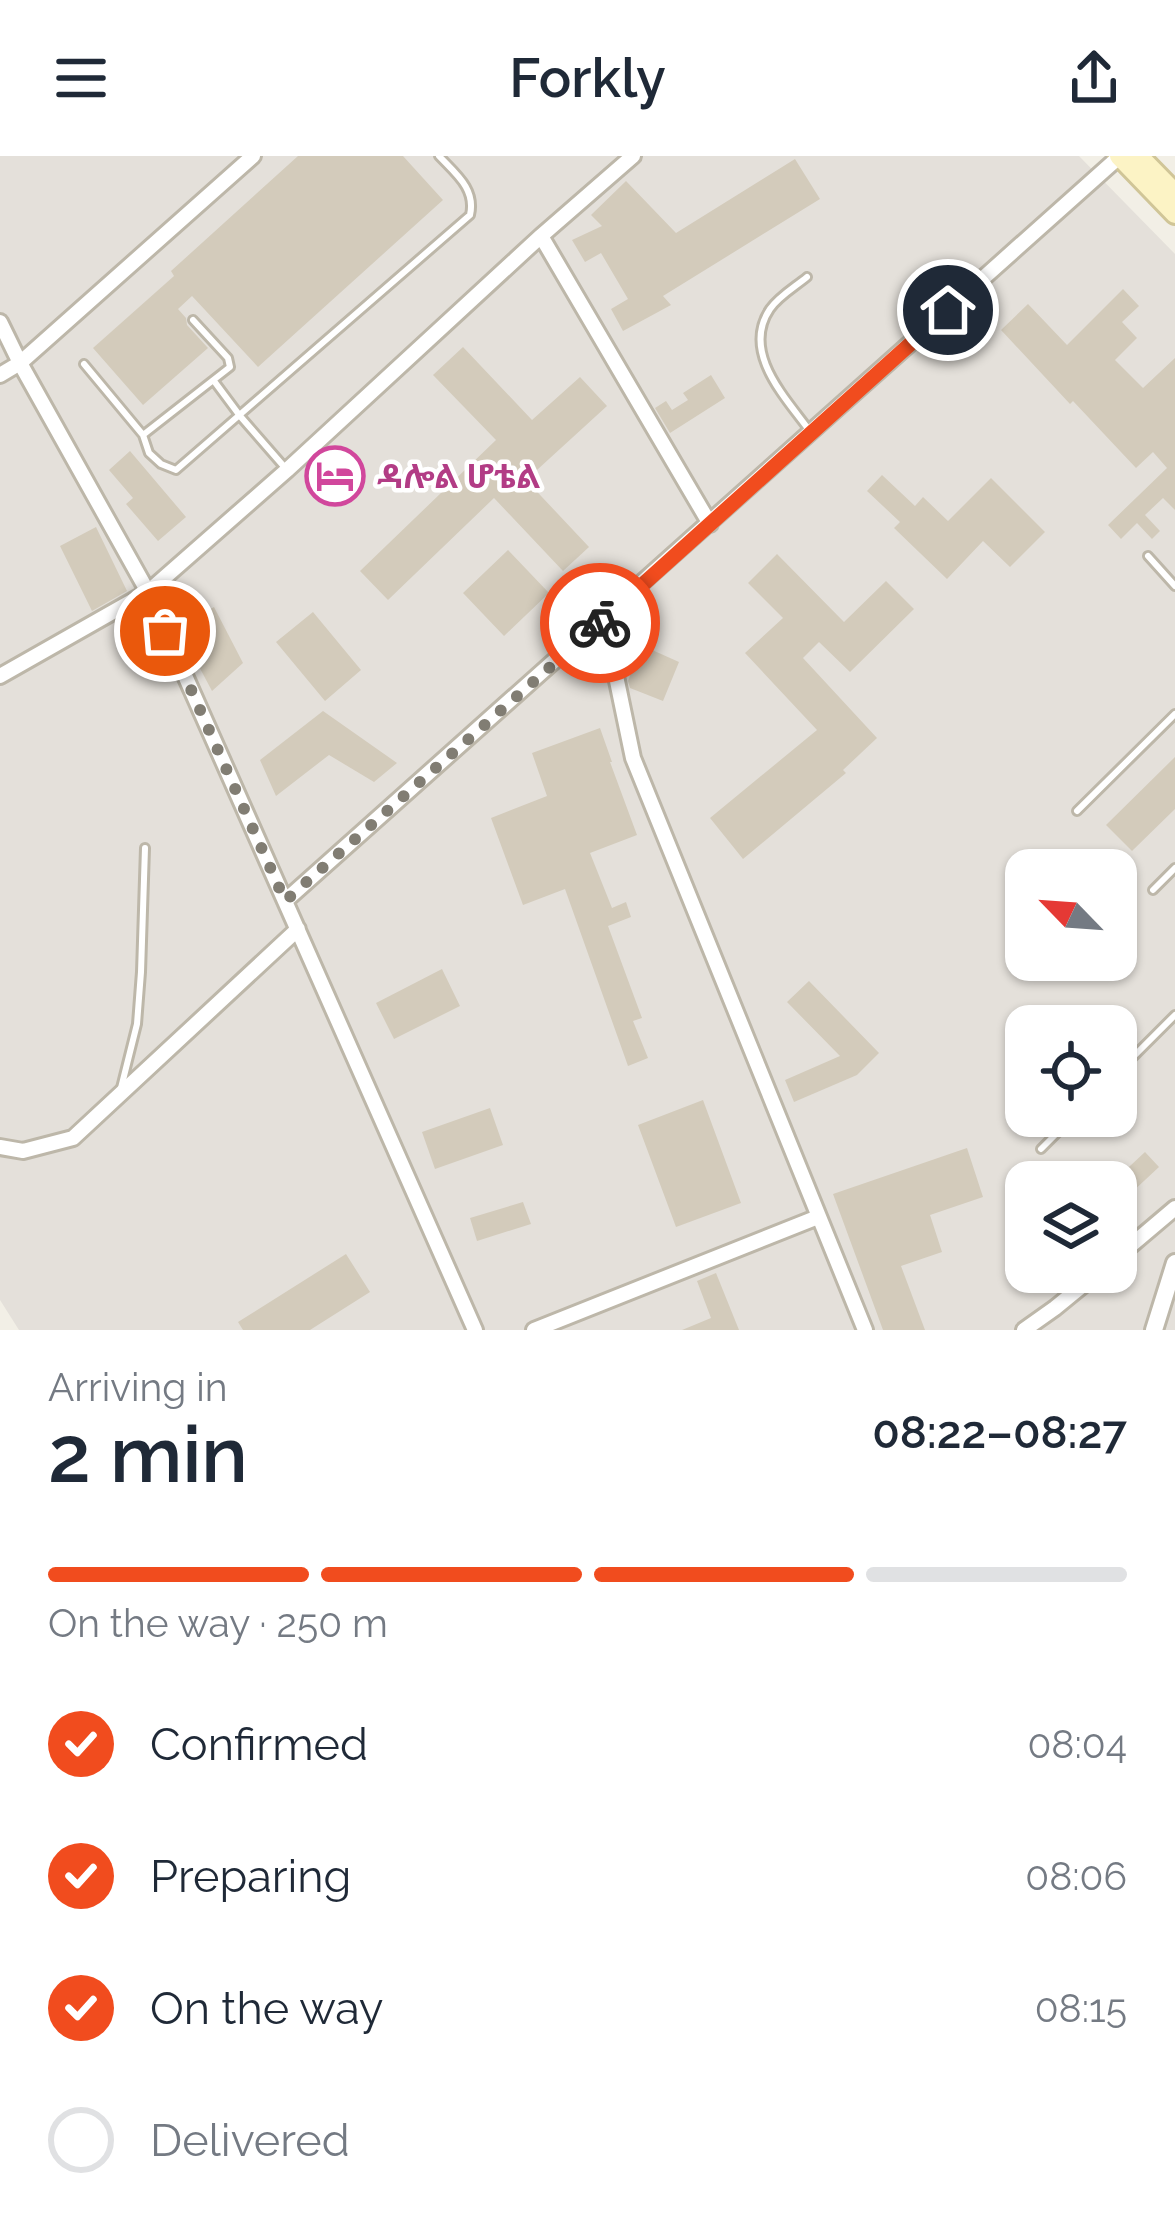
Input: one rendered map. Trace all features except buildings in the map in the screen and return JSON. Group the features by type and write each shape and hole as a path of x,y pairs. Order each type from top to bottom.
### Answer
{"main road":[{"path":"1120,156 1175,214"},
{"path":"1139,156 1175,193"}],"street":[{"path":"0,375 20,363 253,156"},
{"path":"0,676 148,592 633,156"},
{"path":"285,901 1120,156"},
{"path":"541,236 710,524"},
{"path":"0,322 148,592 475,1330"},
{"path":"628,597 611,652 633,758 865,1330"},
{"path":"0,1147 23,1150 73,1138 298,929"},
{"path":"1137,1240 1175,1208"},
{"path":"534,1330 818,1217"},
{"path":"1154,1330 1175,1263"},
{"path":"1024,1330 1073,1293"}],"lane":[{"path":"84,364 143,435 149,453 176,470 470,214 473,200 466,185 440,156"},
{"path":"807,277 769,311 760,351 771,376 811,433"},
{"path":"143,435 230,367 193,320"},
{"path":"214,381 287,470"},
{"path":"1148,556 1175,586"},
{"path":"1077,811 1175,714"},
{"path":"118,1097 137,1024 145,848"},
{"path":"1153,890 1175,868"},
{"path":"1137,1053 1175,1016"},
{"path":"1041,1149 1053,1137"}],"shaded area":[{"path":"0,156 1079,156 1175,254 1175,1330 19,1330 0,1300"}],"way so far":[{"path":"165,631 285,901 600,623"}],"place":[{"name":"ዳሎል ሆቴል","path":"335,476"}],"route":[{"path":"600,623 948,310"}]}
